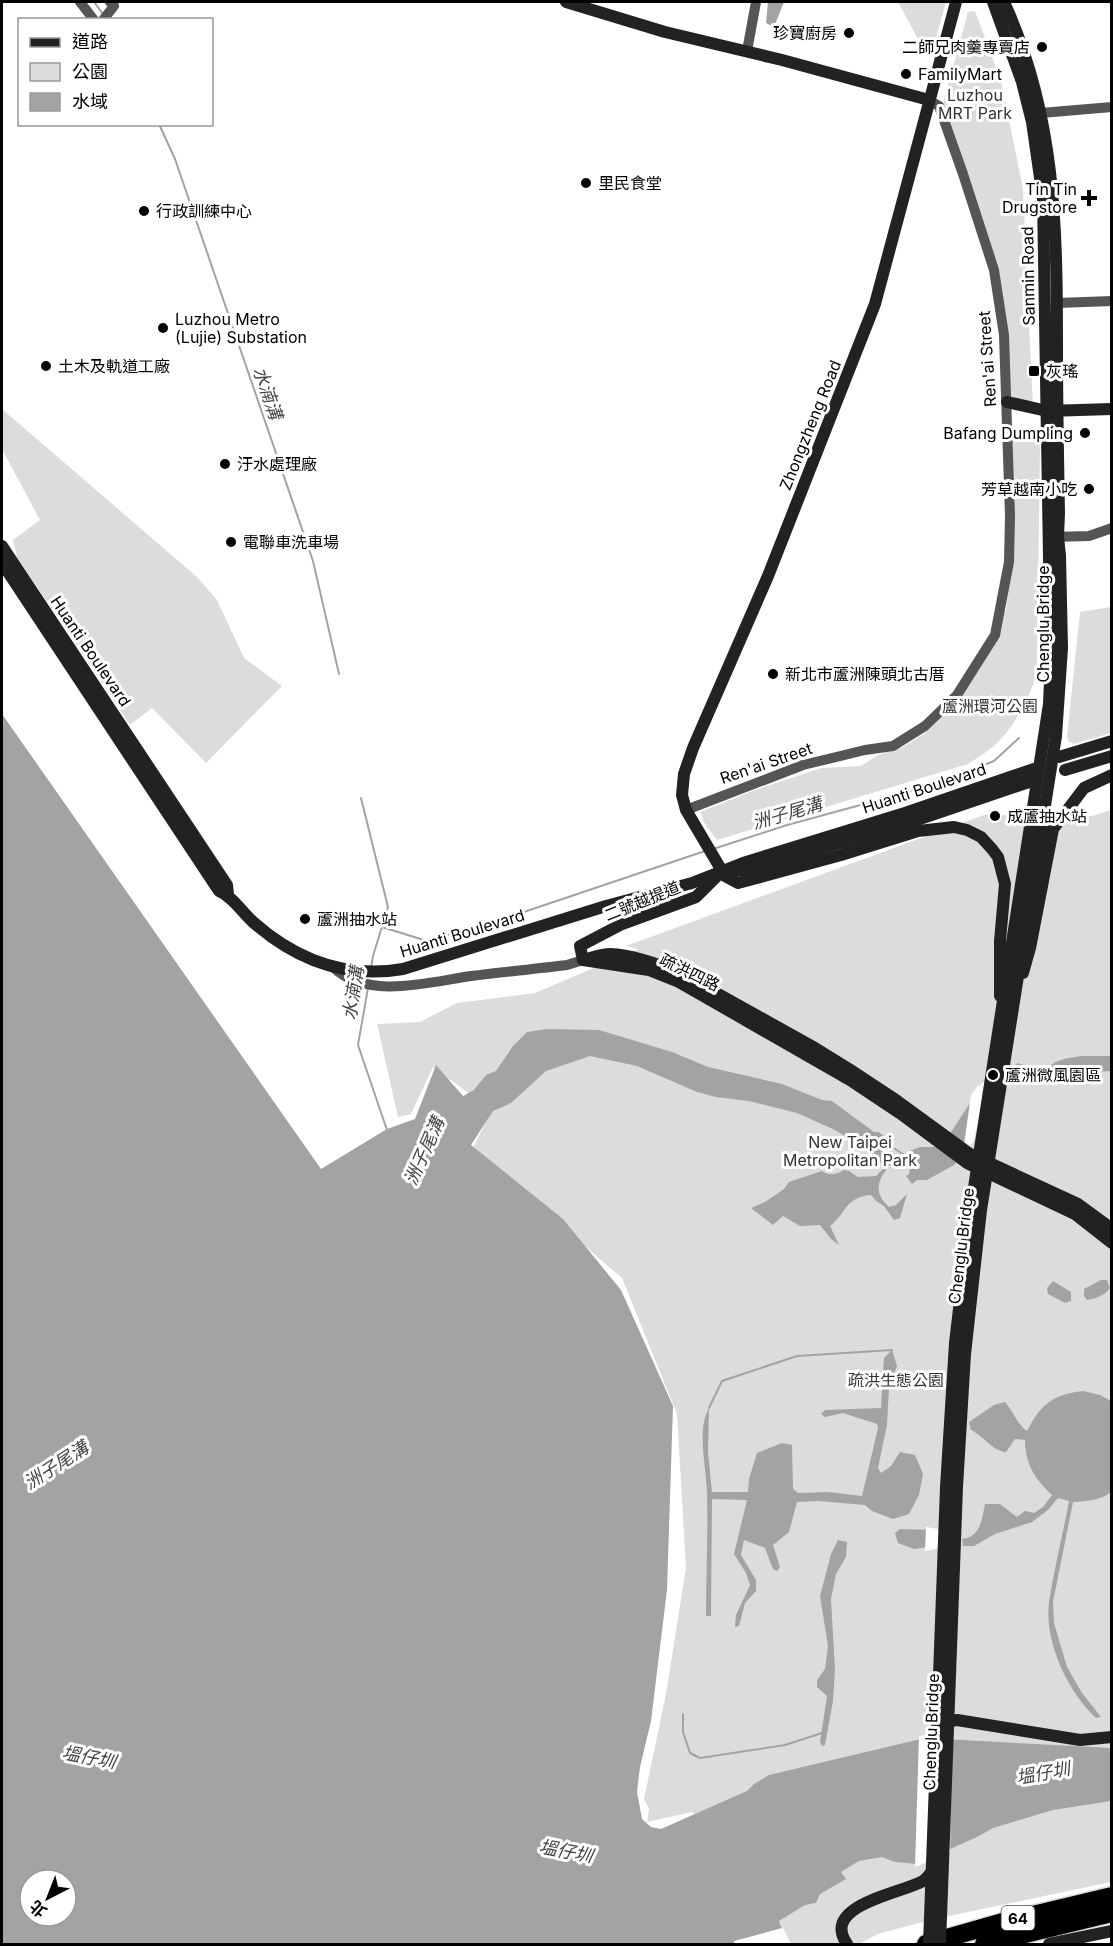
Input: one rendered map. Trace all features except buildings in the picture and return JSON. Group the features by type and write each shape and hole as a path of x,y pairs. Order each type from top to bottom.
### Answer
{"highway":[{"name":"64","path":"928,1944 1003,1922 1112,1896"},
{"name":"64","path":"984,1944 1112,1916"}],"street":[{"path":"80,2 92,18"},
{"path":"105,18 114,6 110,2"},
{"path":"566,2 665,32 747,51 929,100"},
{"path":"747,51 756,2"},
{"name":"Zhongzheng Road","path":"722,871 686,810 682,795 684,774 693,748 768,576 875,304 956,2"},
{"name":"Sanmin Road","path":"993,2 1022,82 1039,163 1043,199 1052,411 1054,557"},
{"name":"Sanmin Road","path":"1004,2 1014,22 1038,96 1053,191 1057,303 1052,411"},
{"name":"Ren'ai Street","path":"686,810 803,765 865,750 893,746 925,726 957,695 995,635 1009,562 1004,335 994,270 939,106 929,100"},
{"path":"1041,113 1112,107"},
{"path":"1057,303 1112,301"},
{"path":"1007,402 1052,411 1112,409"},
{"path":"1053,537 1089,536 1112,528"},
{"name":"Huanti Boulevard","path":"2,546 227,885 228,895"},
{"name":"Chenglu Bridge","path":"928,1944 946,1487 955,1343 962,1276 998,1027 1049,704 1054,557"},
{"name":"Chenglu Bridge","path":"940,1944 957,1487 965,1354 981,1210 1056,736 1062,648 1054,557"},
{"name":"Huanti Boulevard","path":"2,563 219,891 228,895 253,921 281,944 310,960 339,968 390,972 492,943 606,906 692,883 743,862 1033,775"},
{"path":"1059,758 1112,741"},
{"path":"1065,770 1112,756"},
{"path":"1006,1050 1015,999 1030,948 1053,829 1084,788 1109,777"},
{"path":"722,871 730,880 741,883 918,831 954,827 981,837 998,857 1005,884 1000,941 998,1027"},
{"name":"二號越提道","path":"582,960 580,946 622,924 696,897 722,871"},
{"name":"疏洪四路","path":"582,960 608,954 628,956 662,965 684,975 814,1048 896,1100 942,1139 969,1158"},
{"path":"339,968 342,976 364,984 422,985 567,965 582,960"},
{"path":"969,1158 1078,1204 1112,1229"},
{"path":"969,1158 1075,1214 1112,1243"},
{"path":"845,1943 841,1925 852,1911 922,1881 931,1873 938,1857 943,1731 947,1723 957,1720 1071,1739 1112,1737"},
{"path":"1049,1944 1112,1931"}],"green space":[{"path":"898,2 946,2 933,48 918,39"},
{"name":"Luzhou MRT Park","path":"975,11 1001,81 1023,189 1033,408 1007,402 997,271 943,103 968,12"},
{"path":"2,409 197,577 217,600 244,658 282,686 206,763 152,708 130,725 17,557 13,540 40,520 2,449"},
{"name":"蘆洲環河公園","path":"1018,428 1037,437 1040,447 1037,672 1026,702 1009,729 995,745 968,764 717,840 705,824 700,812 755,790 821,768 861,766 878,755 903,747 924,734 958,698 988,655 1006,610 1012,563 1012,432"},
{"path":"1111,607 1111,733 1074,744 1069,742 1067,737 1080,612"},
{"name":"疏洪生態公園","path":"1111,810 1111,1882 930,1920 878,1934 859,1944 791,1944 773,1909 692,1812 647,1822 649,1809 644,1799 666,1694 686,1568 677,1414 622,1278 472,1150 492,1110 433,1067 411,1114 398,1117 377,1024 420,1022 457,1003 535,993 638,949 626,946 984,815 1092,816"}],"water":[{"path":"768,2 784,2 774,27 766,23"},
{"name":"塭仔圳","path":"2,714 321,1169 387,1129 415,1119 436,1065 463,1096 474,1090 486,1075 496,1071 513,1046 527,1032 547,1029 599,1030 672,1052 708,1067 782,1084 822,1100 832,1101 891,1142 893,1162 881,1179 879,1190 883,1201 889,1207 896,1205 907,1194 900,1218 894,1220 884,1206 871,1195 862,1196 851,1203 830,1226 839,1245 820,1225 800,1226 783,1216 773,1225 751,1208 784,1189 789,1182 822,1171 833,1174 844,1170 858,1177 876,1176 883,1169 883,1165 868,1151 835,1130 797,1113 749,1101 697,1092 637,1066 590,1056 546,1071 511,1103 493,1111 471,1145 563,1219 621,1290 673,1406 667,1590 651,1721 640,1767 637,1792 642,1819 651,1827 661,1829 747,1791 769,1775 925,1738 1111,1748 1111,1801 1053,1810 993,1828 917,1864 895,1862 882,1857 859,1861 841,1872 846,1879 820,1894 816,1903 805,1905 779,1921 782,1928 734,1941 734,1944 2,1944"},
{"path":"1111,1056 1111,1071 1050,1075 1029,1072 1013,1078 978,1116 971,1141 954,1165 927,1180 917,1180 912,1184 906,1176 909,1174 911,1163 905,1160 907,1152 920,1147 936,1147 946,1140 979,1089 1018,1063 1029,1067 1048,1068 1067,1058"},
{"path":"1101,1280 1107,1280 1110,1288 1100,1296 1087,1300 1084,1296 1084,1289"},
{"path":"1053,1281 1071,1292 1071,1301 1065,1303 1048,1294 1047,1288"},
{"path":"892,1350 897,1366 889,1388 887,1425 878,1468 881,1473 891,1466 900,1452 915,1455 923,1474 919,1495 909,1514 893,1519 872,1511 865,1505 818,1501 797,1502 789,1532 773,1545 780,1567 777,1571 773,1569 765,1548 744,1540 741,1555 756,1580 756,1591 745,1603 739,1626 735,1627 736,1615 750,1585 746,1573 734,1554 747,1500 712,1499 711,1616 706,1616 707,1495 703,1427 709,1408 708,1452 712,1492 748,1492 749,1479 757,1453 782,1443 792,1445 793,1489 798,1493 828,1492 862,1496 877,1424 843,1413 825,1417 821,1414 825,1410 881,1408 884,1358"},
{"path":"1083,1391 1100,1395 1111,1401 1111,1492 1098,1499 1073,1502 1053,1602 1054,1623 1067,1667 1082,1693 1101,1717 1096,1718 1076,1695 1060,1665 1050,1633 1048,1617 1053,1577 1069,1501 1058,1498 1048,1510 1032,1522 995,1534 974,1546 963,1546 962,1539 968,1538 977,1531 985,1504 1000,1504 1017,1517 1025,1511 1034,1513 1043,1507 1052,1495 1029,1464 1025,1440 1015,1439 1006,1452 1001,1451 971,1430 969,1422 994,1405 1005,1402 1027,1431 1037,1414 1049,1402 1063,1395"},
{"path":"900,1529 935,1530 935,1546 914,1549 898,1543 895,1533"},
{"path":"838,1540 847,1542 846,1557 836,1574 831,1599 835,1669 833,1701 825,1745 822,1746 820,1742 827,1696 817,1687 817,1680 825,1669 828,1646 820,1596 831,1554"}],"pier":[{"path":"1004,1069 980,1117 973,1142 962,1159 971,1095 977,1087"},
{"path":"926,1527 938,1529 936,1549 925,1551"},
{"path":"919,1736 952,1736 950,1853 915,1867"}],"waterway":[{"name":"水湳溝","path":"94,2 103,14"},
{"name":"水湳溝","path":"160,126 175,159 313,561 339,674"},
{"name":"洲子尾溝","path":"713,849 787,825 934,785 994,761 1019,738"},
{"name":"水湳溝","path":"361,798 388,907 371,968"},
{"name":"洲子尾溝","path":"382,927 427,941 509,917 705,851"},
{"name":"水湳溝","path":"368,988 358,1045 387,1130"},
{"name":"洲子尾溝","path":"890,1146 908,1157"},
{"path":"709,1408 722,1381 797,1356 892,1350"},
{"path":"683,1714 683,1732 690,1753 700,1758 785,1745 822,1733"}],"place":[{"name":"珍寶廚房","path":"849,33"},
{"name":"二師兄肉羹專賣店","path":"1042,47"},
{"name":"FamilyMart","path":"906,74"},
{"name":"里民食堂","path":"586,183"},
{"name":"Tin Tin Drugstore","path":"1089,198"},
{"name":"行政訓練中心","path":"144,211"},
{"name":"Luzhou Metro (Lujie) Substation","path":"163,328"},
{"name":"土木及軌道工廠","path":"46,366"},
{"name":"灰瑤","path":"1034,371"},
{"name":"Bafang Dumpling","path":"1085,433"},
{"name":"汙水處理廠","path":"225,464"},
{"name":"芳草越南小吃","path":"1089,489"},
{"name":"電聯車洗車場","path":"231,542"},
{"name":"新北市蘆洲陳頭北古厝","path":"773,674"},
{"name":"成蘆抽水站","path":"995,816"},
{"name":"蘆洲抽水站","path":"305,919"},
{"name":"蘆洲微風園區","path":"993,1075"}],"park label":[{"name":"New Taipei Metropolitan Park","path":"850,1151"}]}
